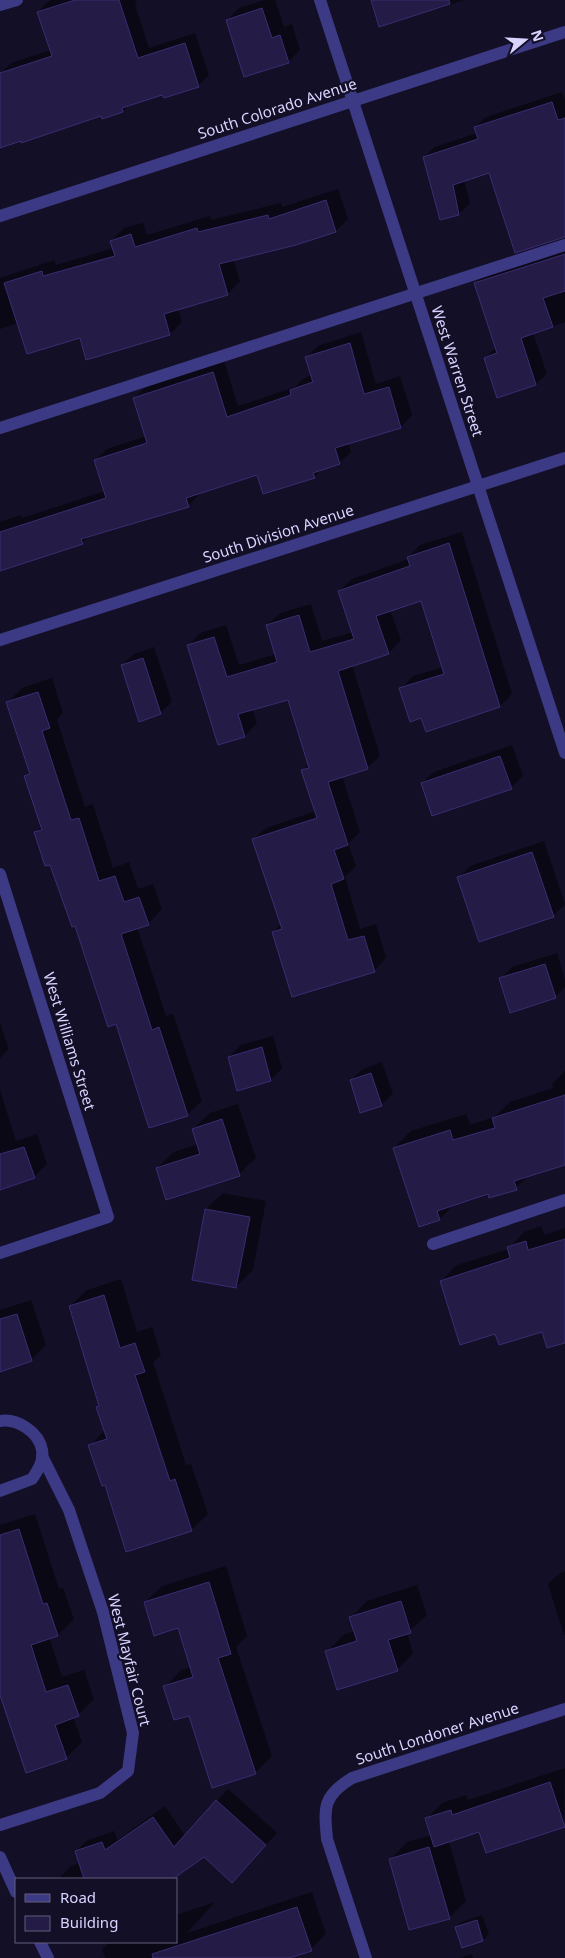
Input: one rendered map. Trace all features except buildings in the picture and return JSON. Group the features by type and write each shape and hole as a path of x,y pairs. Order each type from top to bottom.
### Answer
{"street":[{"path":"0,6 17,0"},
{"name":"West Warren Street","path":"320,0 565,753"},
{"name":"South Colorado Avenue","path":"0,216 565,32"},
{"path":"0,428 565,245"},
{"name":"South Division Avenue","path":"0,640 565,458"},
{"name":"West Williams Street","path":"0,874 108,1217 0,1253"},
{"path":"433,1244 565,1200"},
{"name":"West Mayfair Court","path":"0,1422 3,1420 23,1425 35,1434 42,1449 42,1456 72,1520 103,1612 133,1732 128,1771 100,1793 0,1825"},
{"path":"0,1491 32,1479 41,1465 42,1456"},
{"name":"South Londoner Avenue","path":"366,1958 327,1839 325,1818 327,1800 338,1787 352,1778 565,1709"},
{"path":"0,1857 15,1890"},
{"path":"40,1943 48,1958"}]}
